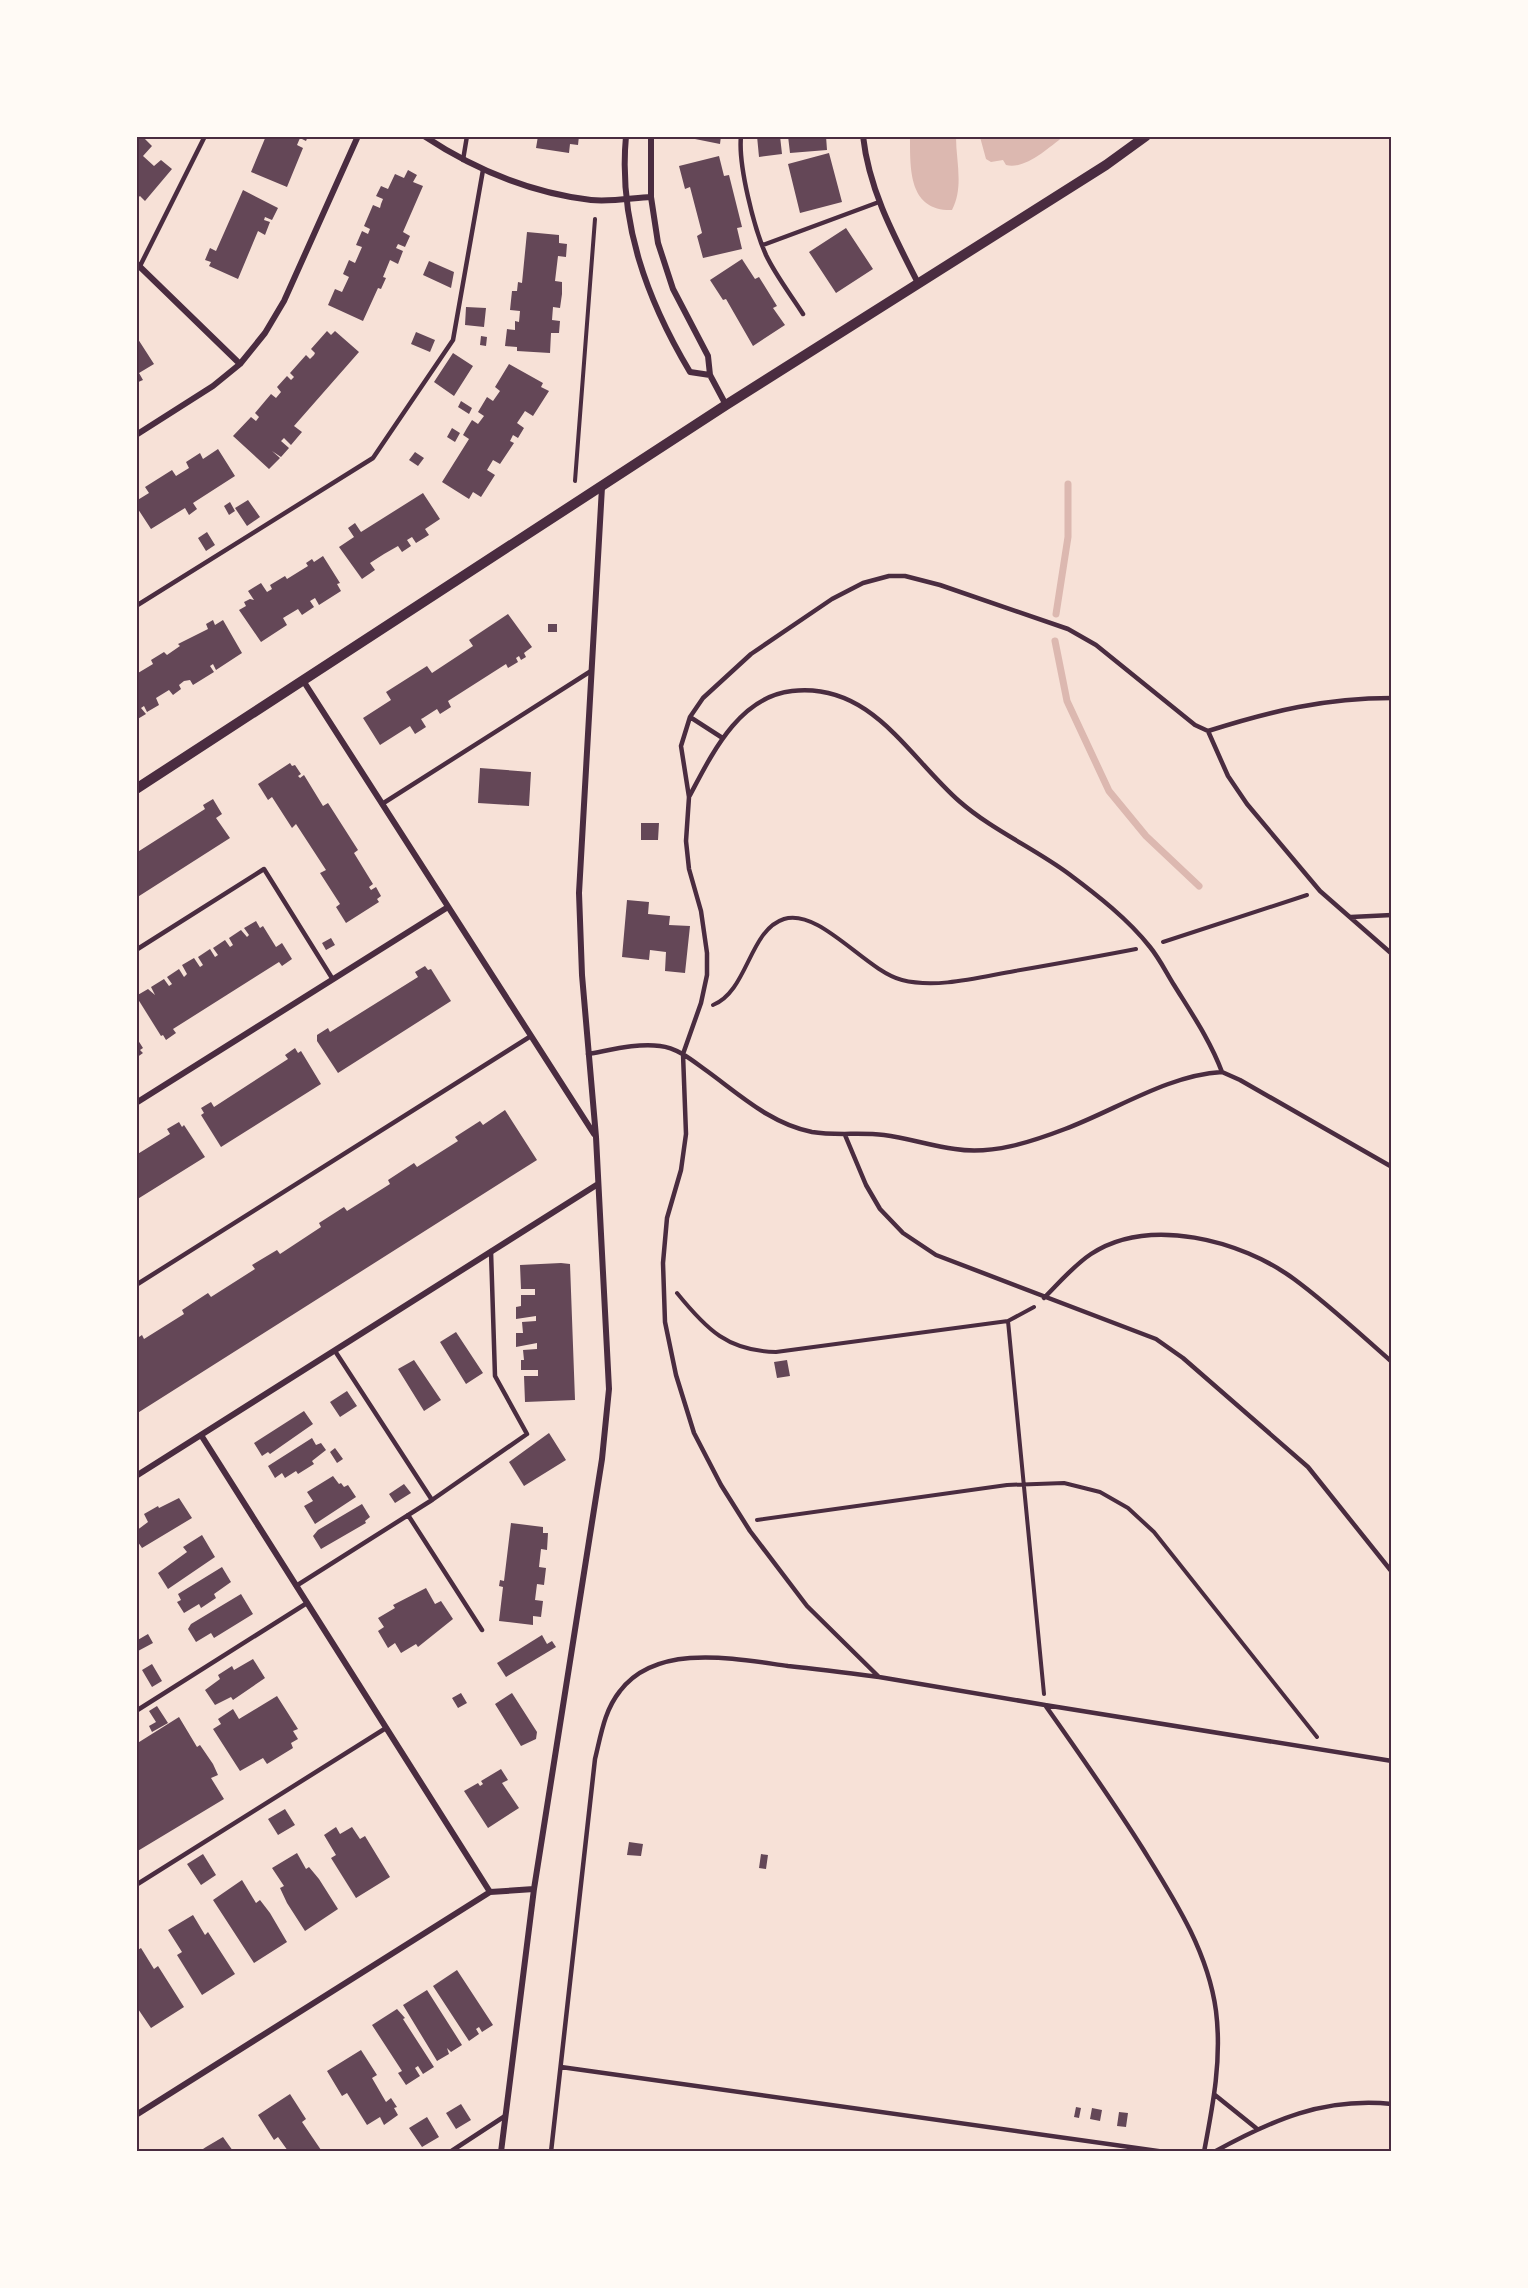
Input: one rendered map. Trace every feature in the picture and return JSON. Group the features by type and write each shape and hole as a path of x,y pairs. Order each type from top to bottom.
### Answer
{"street":[{"path":"136,435 213,387 240,364 265,333 284,301 358,136"},
{"path":"424,136 483,170 521,184 593,200 651,196"},
{"path":"626,136 627,199 637,255 647,290 661,321 690,372 710,375"},
{"path":"651,136 651,196 664,263 684,315 708,356 710,375 726,405"},
{"path":"863,136 871,178 879,202 918,283"},
{"path":"136,789 304,682 726,405 1106,165 1146,136"},
{"path":"138,266 240,364"},
{"path":"501,2151 534,1889 602,1459 609,1389 596,1137 587,1054 579,893 602,488"},
{"path":"304,682 596,1137"},
{"path":"136,1103 448,907"},
{"path":"136,1476 598,1184"},
{"path":"201,1435 490,1892"},
{"path":"136,2115 490,1892 534,1889"}],"lane":[{"path":"138,266 205,136"},
{"path":"463,160 467,136"},
{"path":"741,136 741,159 762,245 803,314"},
{"path":"136,606 373,458 453,340 483,170"},
{"path":"762,245 879,202"},
{"path":"879,1677 807,1606 745,1523 721,1485 694,1432 676,1375 665,1322 664,1277 667,1218 681,1170 686,1134 683,1054 701,1003 707,975 707,953 701,911 689,869 686,840 689,797 681,746 690,717 703,698 751,654 832,599 863,583 889,576 905,576 1068,629 1096,645 1195,725 1208,731 1228,776 1248,804 1320,891 1392,954"},
{"path":"382,804 591,671"},
{"path":"689,797 721,737 749,711 766,700 791,691 817,691 843,696 868,711 900,736 959,801 1068,873 1112,909 1150,947 1212,1045 1222,1072"},
{"path":"1208,731 1272,711 1311,703 1392,698"},
{"path":"690,717 721,737"},
{"path":"136,950 264,869 332,978"},
{"path":"1351,917 1392,915"},
{"path":"136,1286 531,1036"},
{"path":"587,1054 639,1045 662,1046 683,1054 763,1112 789,1127 845,1136 882,1135 957,1150 992,1150 1066,1129 1182,1080 1204,1073 1222,1072 1392,1167"},
{"path":"845,1136 866,1185 880,1209 903,1233 936,1255 1156,1339 1183,1358 1308,1467 1392,1572"},
{"path":"1044,1298 1072,1269 1092,1254 1116,1241 1172,1234 1249,1254 1293,1278 1392,1362"},
{"path":"296,1586 432,1500 527,1434 495,1376 491,1251"},
{"path":"335,1351 432,1500"},
{"path":"408,1515 482,1630"},
{"path":"136,1711 307,1604"},
{"path":"551,2151 595,1759 605,1716 620,1690 637,1674 663,1663 697,1658 735,1659 879,1677 1392,1761"},
{"path":"1045,1705 1111,1799 1189,1927 1207,1972 1216,2010 1218,2052 1215,2094 1204,2151"},
{"path":"136,1885 386,1728"},
{"path":"561,2067 1165,2151"},
{"path":"1215,2094 1256,2128"},
{"path":"1214,2151 1256,2128 1334,2103 1362,2101 1392,2104"},
{"path":"450,2151 506,2116"}],"path":[{"path":"575,481 595,219"},
{"path":"701,1003 715,1005 723,1000 732,990 765,933 782,919 794,917 812,923 834,935 863,960 901,980 922,983 994,975 1150,947 1320,891"},
{"path":"664,1277 687,1306 724,1341 750,1352 776,1352 1008,1321 1029,1311 1044,1298"},
{"path":"1008,1321 1045,1705"},
{"path":"745,1523 776,1515 1024,1485 1064,1483 1100,1492 1128,1508 1154,1532 1317,1734 1320,1748"}],"shaded area":[{"path":"980,136 1063,137 1036,157 1013,166 1006,165 1003,160 991,162 986,159"},
{"path":"910,137 956,137 959,183 952,210 938,209 927,204 920,196 912,175"}],"building":[{"path":"138,136 142,136 152,146 143,156 154,166 161,160 172,169 145,201 140,196 136,199"},
{"path":"266,136 308,136 306,141 300,138 297,145 303,148 287,187 251,172"},
{"path":"538,136 579,136 578,145 570,144 569,153 536,148"},
{"path":"680,136 721,136 720,144"},
{"path":"757,136 780,136 782,154 759,157"},
{"path":"788,136 826,136 827,150 790,153"},
{"path":"829,153 842,202 800,213 788,164"},
{"path":"719,156 724,176 729,175 742,227 737,228 742,249 703,258 697,236 702,233 690,187 685,189 679,166"},
{"path":"408,170 417,175 413,182 423,186 403,232 410,236 405,247 398,244 396,248 403,251 398,264 390,260 383,277 386,278 381,289 378,288 363,321 328,305 335,289 342,292 349,277 343,274 349,260 355,263 362,247 356,245 362,231 368,234 370,229 364,226 373,205 380,208 383,199 376,196 381,186 388,189 395,174 404,178"},
{"path":"243,190 278,208 272,220 265,217 264,220 270,222 265,235 258,231 238,279 209,266 211,262 205,260 210,248 216,251"},
{"path":"846,228 873,269 836,293 809,252"},
{"path":"527,232 559,235 559,243 567,244 566,257 558,256 555,281 562,282 562,294 560,308 553,307 552,320 560,321 559,333 551,333 550,353 517,351 517,347 505,346 507,329 515,330 515,321 519,322 520,311 510,310 512,291 517,291 518,282 522,283"},
{"path":"742,259 755,279 759,277 777,306 773,308 785,325 753,346 726,299 723,300 710,280"},
{"path":"429,261 454,272 451,288 423,275"},
{"path":"466,307 486,308 484,327 465,325"},
{"path":"327,331 331,335 335,331 359,352 294,426 302,432 291,445 284,438 281,441 289,448 281,457 272,451 280,458 269,469 233,436 251,417 256,421 259,417 255,413 271,394 276,398 281,392 277,387 287,376 291,380 294,377 290,373 306,355 310,359 314,355 311,349"},
{"path":"416,332 435,340 430,352 411,344"},
{"path":"136,336 154,364 139,373 143,380 136,383"},
{"path":"481,336 487,337 486,346 480,345"},
{"path":"453,353 473,366 454,396 434,382"},
{"path":"509,364 543,383 541,387 549,391 533,416 525,411 517,423 524,428 518,438 513,435 510,441 514,443 500,464 493,460 487,470 495,475 481,497 473,492 469,499 442,482 469,439 463,435 472,420 478,424 484,416 478,412 487,397 493,401 500,391 495,387"},
{"path":"461,401 472,408 469,414 458,407"},
{"path":"452,428 460,433 455,442 447,437"},
{"path":"218,449 235,476 193,503 197,509 189,515 185,508 151,529 136,506 136,501 149,493 145,487 172,470 176,476 189,468 186,462 200,453 203,459"},
{"path":"415,452 424,458 418,466 409,460"},
{"path":"423,493 440,519 425,529 429,535 416,543 412,537 407,540 411,546 402,552 398,546 370,563 375,570 362,579 339,547 354,537 348,528 355,523 361,532"},
{"path":"248,500 260,517 247,526 235,508"},
{"path":"230,502 235,511 229,515 224,506"},
{"path":"207,532 215,545 206,551 198,538"},
{"path":"323,556 340,583 337,584 341,591 319,605 315,598 310,601 314,607 302,615 298,609 283,618 287,625 261,642 239,610 246,606 244,602 254,600 248,591 261,583 267,592 272,589 270,585 285,576 287,579 308,566 306,563 312,559 314,562"},
{"path":"508,614 532,647 524,653 526,657 521,660 519,656 516,658 518,662 508,668 506,664 448,701 451,707 440,714 437,709 421,719 426,727 415,734 410,726 380,745 363,718 391,700 386,692 427,666 432,673 473,646 469,640"},
{"path":"213,620 215,625 223,620 242,653 216,670 213,664 210,666 214,672 193,685 190,680 184,681 179,685 181,689 173,695 169,690 156,698 159,705 147,712 144,706 141,708 146,714 136,720 136,670 138,673 153,664 151,660 164,652 167,655 180,646 178,644 208,629 206,624"},
{"path":"548,624 557,624 557,632 548,632"},
{"path":"290,763 292,766 295,765 301,774 298,776 300,778 304,775 323,806 328,803 358,850 354,853 373,884 369,887 371,890 376,887 381,896 377,899 379,902 346,923 336,907 340,904 320,873 326,870 296,824 292,828 272,797 268,800 258,784"},
{"path":"480,768 531,772 529,806 478,803"},
{"path":"213,799 222,814 216,818 230,838 136,898 136,853 205,809 203,805"},
{"path":"641,823 659,823 658,840 641,840"},
{"path":"627,900 649,902 648,914 670,916 669,925 690,926 685,973 665,971 666,952 650,950 649,960 622,957"},
{"path":"256,921 260,928 263,926 276,947 282,943 292,959 282,966 279,962 173,1029 176,1033 166,1040 163,1035 161,1036 136,996 148,989 155,995 151,987 164,979 169,986 172,984 167,977 179,969 184,977 187,974 182,965 194,958 200,967 203,965 198,957 210,949 215,957 218,955 213,948 225,940 230,947 233,945 229,938 241,930 247,937 249,935 244,928"},
{"path":"331,938 335,945 326,950 322,943"},
{"path":"425,966 428,970 431,969 451,1001 338,1073 317,1041 317,1035 328,1028 330,1032 418,977 415,972"},
{"path":"136,1037 143,1048 140,1050 143,1053 136,1058"},
{"path":"295,1048 298,1053 301,1051 321,1084 221,1147 201,1115 204,1113 201,1108 211,1102 214,1107 288,1059 285,1055"},
{"path":"505,1110 537,1160 136,1414 136,1339 142,1335 144,1339 184,1314 182,1310 208,1293 211,1297 255,1269 252,1265 277,1250 280,1254 321,1227 319,1223 344,1207 347,1211 390,1184 388,1180 414,1163 417,1167 458,1141 455,1137 480,1121 483,1125"},
{"path":"179,1122 182,1127 184,1125 205,1157 136,1200 136,1155 170,1134 167,1129"},
{"path":"570,1264 575,1400 525,1402 524,1376 538,1376 538,1370 521,1370 521,1360 524,1360 523,1350 537,1349 537,1343 516,1347 516,1333 523,1333 522,1322 536,1321 536,1316 516,1319 516,1307 521,1306 521,1295 535,1295 535,1289 521,1289 520,1265"},
{"path":"456,1332 483,1373 466,1384 440,1342"},
{"path":"414,1360 441,1400 424,1411 398,1369"},
{"path":"787,1360 790,1376 777,1378 774,1362"},
{"path":"347,1391 357,1406 340,1417 330,1402"},
{"path":"304,1411 313,1424 270,1454 268,1452 262,1456 254,1443"},
{"path":"549,1433 566,1460 524,1486 509,1462"},
{"path":"312,1438 316,1445 321,1443 326,1450 312,1461 314,1464 298,1474 296,1471 285,1478 282,1473 275,1478 268,1466"},
{"path":"335,1448 343,1459 337,1463 330,1452"},
{"path":"333,1476 344,1487 348,1485 356,1497 315,1524 304,1506 313,1501 307,1492"},
{"path":"404,1484 411,1493 395,1503 389,1494"},
{"path":"179,1498 192,1518 142,1548 136,1539 136,1531 148,1522 144,1514"},
{"path":"362,1504 370,1517 365,1521 366,1523 321,1549 313,1536 318,1530"},
{"path":"511,1523 543,1527 543,1533 548,1533 547,1550 541,1549 539,1567 546,1568 544,1585 537,1584 535,1600 543,1601 541,1617 533,1616 533,1625 499,1621 503,1587 499,1586 500,1580 504,1581"},
{"path":"202,1535 215,1557 168,1589 158,1573 187,1552 183,1547"},
{"path":"222,1567 231,1582 214,1594 216,1598 201,1608 199,1604 184,1613 177,1602 181,1600 178,1594"},
{"path":"426,1588 435,1604 441,1601 453,1619 418,1647 416,1644 401,1653 395,1643 388,1648 378,1631 384,1627 378,1618 395,1608 393,1605"},
{"path":"241,1594 253,1614 214,1638 211,1633 196,1642 188,1629 191,1624"},
{"path":"148,1634 153,1643 138,1651 136,1641"},
{"path":"542,1635 547,1644 552,1641 556,1647 506,1677 497,1663"},
{"path":"253,1659 265,1678 233,1700 231,1697 215,1705 205,1690 220,1679 218,1675 232,1666 234,1670"},
{"path":"152,1664 162,1681 152,1687 142,1670"},
{"path":"461,1693 467,1703 458,1708 452,1698"},
{"path":"512,1693 537,1732 536,1739 521,1746 495,1704"},
{"path":"277,1696 298,1729 293,1731 298,1739 291,1743 293,1748 267,1764 263,1758 240,1771 213,1729 221,1724 218,1719 233,1709 239,1719"},
{"path":"157,1706 168,1723 152,1732 149,1726 156,1722 149,1711"},
{"path":"179,1717 197,1747 200,1745 213,1764 218,1775 211,1778 224,1799 136,1852 136,1744"},
{"path":"501,1769 508,1780 502,1783 519,1808 488,1828 464,1791 478,1783 480,1786 483,1784 481,1781"},
{"path":"285,1809 295,1825 278,1835 268,1819"},
{"path":"336,1827 340,1834 352,1827 360,1839 365,1836 390,1877 356,1898 331,1858 336,1855 324,1835"},
{"path":"629,1842 643,1844 641,1856 627,1855"},
{"path":"297,1853 306,1869 309,1867 319,1879 338,1909 305,1931 287,1903 280,1888 284,1886 272,1868"},
{"path":"203,1854 216,1875 201,1885 187,1864"},
{"path":"761,1854 768,1855 766,1869 759,1868"},
{"path":"242,1880 256,1903 260,1900 270,1913 287,1942 254,1963 213,1900"},
{"path":"193,1915 205,1935 208,1932 235,1974 202,1995 177,1955 182,1952 168,1930"},
{"path":"141,1948 154,1969 158,1966 184,2007 151,2028 136,2006 136,1951"},
{"path":"457,1970 493,2025 482,2032 479,2027 476,2029 479,2034 469,2041 433,1986"},
{"path":"427,1990 462,2045 451,2052 447,2048 449,2054 437,2061 403,2005"},
{"path":"397,2009 405,2018 403,2019 434,2067 423,2074 418,2066 415,2068 420,2076 406,2085 398,2073 402,2071 372,2025"},
{"path":"361,2050 377,2075 372,2078 386,2102 391,2098 397,2107 394,2108 398,2115 384,2125 380,2117 367,2125 347,2093 342,2096 327,2071"},
{"path":"290,2094 306,2119 302,2122 321,2150 288,2151 278,2137 274,2140 258,2115"},
{"path":"461,2104 471,2120 456,2129 446,2113"},
{"path":"1076,2107 1081,2108 1079,2118 1074,2117"},
{"path":"1092,2108 1102,2110 1100,2121 1090,2119"},
{"path":"1119,2112 1128,2113 1126,2127 1117,2126"},
{"path":"427,2117 439,2137 422,2147 409,2128"},
{"path":"223,2137 233,2151 200,2151 206,2147"}],"waterway":[{"path":"1056,614 1068,537 1068,484"},
{"path":"1055,641 1067,701 1109,791 1146,836 1199,886"}]}
